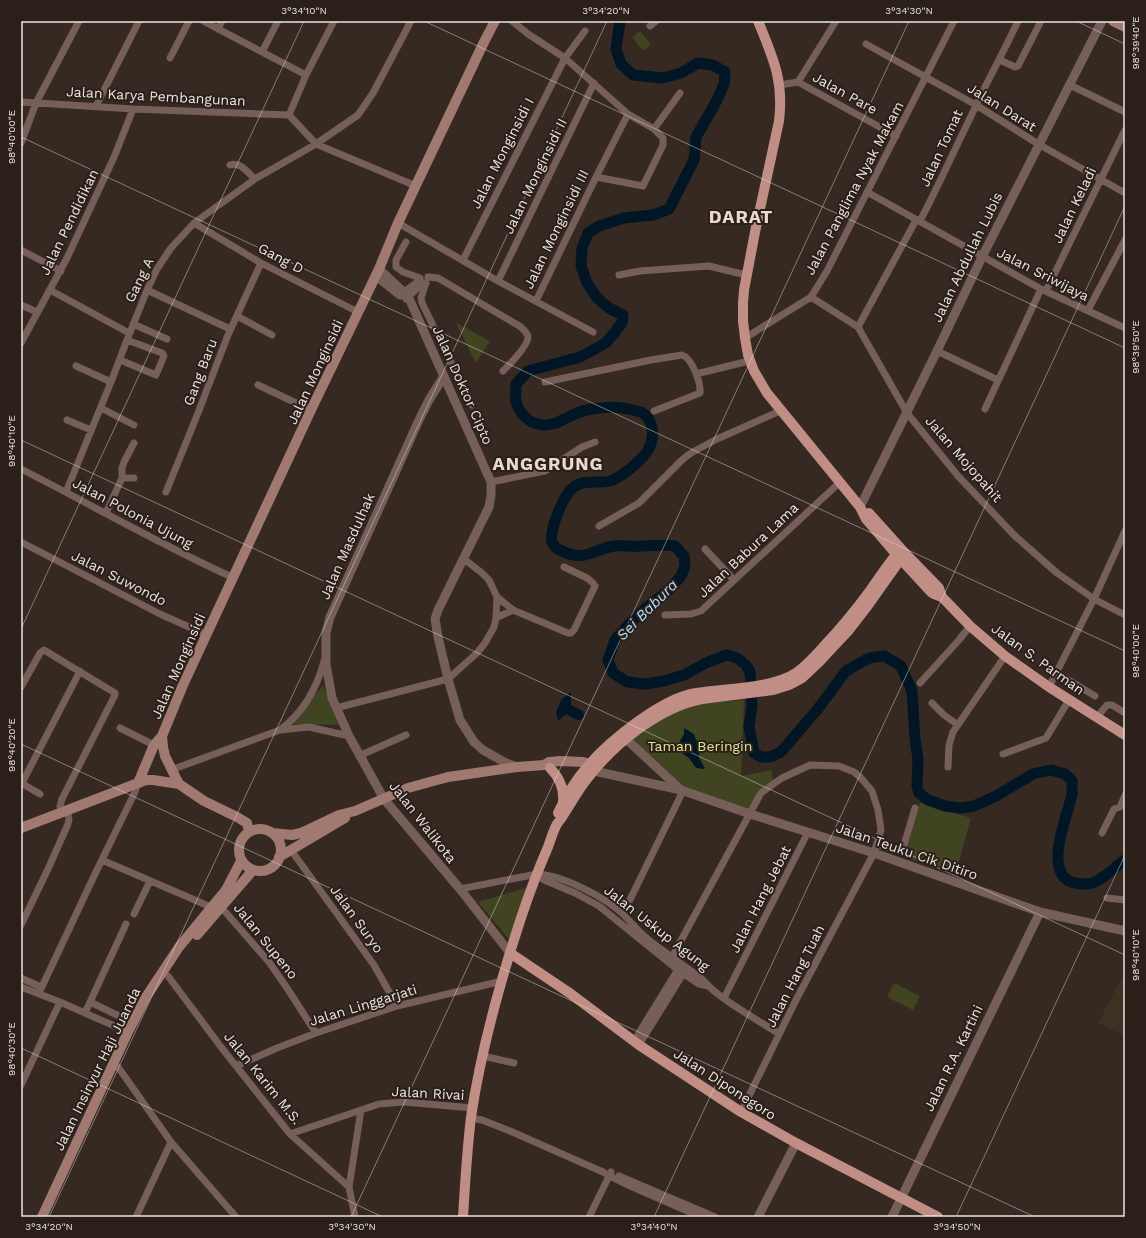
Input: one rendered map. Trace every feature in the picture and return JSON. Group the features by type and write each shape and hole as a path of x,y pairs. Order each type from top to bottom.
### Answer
{"main road":[{"name":"Jalan Monginsidi","path":"138,783 154,745 162,736 183,685 311,410 377,273 398,223 495,21"},
{"path":"758,21 773,57 780,85 781,104 779,121 746,275 743,303 745,338 750,361 767,393 780,411 860,508 864,517 888,545 901,554"},
{"path":"1113,21 1125,27"},
{"path":"860,508 869,512 901,554"},
{"path":"885,570 888,545"},
{"path":"765,688 795,673 811,660 850,617 885,570 901,554"},
{"path":"463,1217 467,1150 472,1113 483,1056 510,953 537,874 557,823 558,814 563,801 608,746 639,720 668,703 694,693 729,692 789,685 802,678 854,624 901,554"},
{"name":"Jalan S. Parman","path":"901,554 934,594 942,597 970,626 1005,656 1049,687 1125,735"},
{"path":"557,823 563,816 592,767 626,739 659,715 675,707 690,701 729,692"},
{"name":"Jalan Monginsidi","path":"162,736 163,746 171,770 179,784 204,800 247,823 249,832"},
{"path":"547,766 549,762 560,760 592,767"},
{"path":"272,833 292,835 301,833 339,815 355,811 408,788 428,782 448,777 517,767 547,766 554,772 561,783 563,790 563,801"},
{"path":"21,828 138,783 154,780 179,784"},
{"path":"280,858 281,849 278,840 267,830 258,829 249,832 240,842 239,848 241,861 246,867 253,870 266,870 272,868 280,858 291,850 355,811"},
{"name":"Jalan Insinyur Haji Juanda","path":"48,1217 142,1018 168,976 216,907 241,861"},
{"name":"Jalan Insinyur Haji Juanda","path":"42,1217 128,1032 146,997 180,948 216,907 253,870"},
{"name":"Jalan Diponegoro","path":"510,953 580,1001 637,1043 741,1112 796,1143 938,1217"}],"street":[{"path":"21,143 36,103 79,21"},
{"path":"96,106 139,21"},
{"path":"170,58 188,21"},
{"path":"203,21 306,75"},
{"path":"218,29 222,21"},
{"path":"262,52 278,21"},
{"path":"334,21 306,75 289,115 316,144 416,186"},
{"name":"Gang A","path":"66,492 101,408 147,290 157,269 171,248 194,223 255,179 316,144 354,118 361,111 373,93 411,21"},
{"path":"512,21 528,34 565,58 628,114 654,129 663,138 663,145 643,186 596,176"},
{"path":"650,26 656,21"},
{"path":"798,82 836,21"},
{"name":"Jalan Panglima Nyak Makam","path":"745,338 811,297 827,271 953,21"},
{"name":"Jalan Tomat","path":"858,327 942,180 976,105 1000,60 1018,21"},
{"name":"Jalan Abdullah Lubis","path":"860,508 982,257 1102,21"},
{"path":"1000,60 1015,67 1018,66 1040,23"},
{"name":"Jalan Monginsidi I","path":"463,260 565,58 585,31"},
{"name":"Jalan Darat","path":"866,44 976,105 1040,145 1125,193"},
{"name":"Jalan Pare","path":"780,85 798,82 896,136"},
{"name":"Jalan Monginsidi II","path":"498,281 594,83"},
{"path":"1070,84 1125,112"},
{"path":"654,129 680,94"},
{"name":"Jalan Karya Pembangunan","path":"21,102 133,109 289,115"},
{"name":"Jalan Pendidikan","path":"21,343 61,271 85,222 115,155 133,109"},
{"name":"Jalan Monginsidi III","path":"398,223 498,281 536,301 596,176 628,114"},
{"name":"Jalan Keladi","path":"985,409 1043,290 1125,130"},
{"path":"230,165 234,163 239,165 255,179"},
{"name":"Jalan Sriwijaya","path":"867,192 1043,290 1125,328"},
{"name":"Gang D","path":"194,223 261,263 358,312"},
{"path":"1088,310 1125,240"},
{"path":"406,242 396,260 396,267 403,272 424,280 438,278 520,327 527,334 528,338 525,345 504,371"},
{"path":"21,250 61,271"},
{"name":"Gang Baru","path":"166,492 230,329 261,263"},
{"path":"619,275 640,271 709,266 746,275"},
{"name":"Jalan Doktor Cipto","path":"377,273 406,297 444,376 491,482 489,507 438,610 435,619 448,679 460,720 474,742 483,750 517,767"},
{"path":"406,297 424,280"},
{"path":"424,280 422,303 472,405"},
{"path":"50,290 128,336 162,353 164,356 156,375 120,360"},
{"path":"147,290 230,329"},
{"name":"Jalan Mojopahit","path":"811,297 858,327 907,412 958,476 1015,536 1057,573 1094,599 1125,616"},
{"path":"536,301 593,332"},
{"path":"21,304 37,312"},
{"path":"237,316 272,335"},
{"path":"133,324 167,339"},
{"path":"937,352 998,380"},
{"path":"545,382 682,355 687,358 696,374 700,391 698,395 654,411"},
{"path":"696,374 750,361"},
{"path":"76,366 111,382"},
{"name":"Jalan Masdulhak","path":"349,736 332,698 326,656 326,633 330,617 419,420 444,376"},
{"path":"258,385 311,410"},
{"path":"101,408 134,425"},
{"path":"600,526 639,503 683,459 691,453 710,442 780,411"},
{"path":"67,420 91,430"},
{"path":"491,482 545,471 582,447 595,442"},
{"path":"106,514 122,478 123,464 134,443"},
{"name":"Jalan Polonia Ujung","path":"21,469 147,536 234,578"},
{"path":"122,478 134,478"},
{"name":"Jalan Babura Lama","path":"664,615 698,613 839,483"},
{"path":"1049,687 1094,599 1125,531"},
{"name":"Jalan Suwondo","path":"21,542 160,614 207,635"},
{"path":"705,549 734,580"},
{"path":"464,559 489,580 497,597 513,610 571,633 574,630 594,584 587,578 564,567"},
{"path":"336,708 448,679 466,664 485,643 494,627 497,597"},
{"path":"496,618 513,610"},
{"path":"920,683 970,626"},
{"path":"21,687 42,650 80,671 114,692 115,695 62,799 60,806 69,819 68,824 21,925"},
{"path":"280,730 289,723 310,698 320,676 326,656"},
{"path":"948,767 949,745 953,732 1005,656"},
{"path":"40,794 21,784 80,671"},
{"path":"1057,673 1096,696"},
{"path":"1003,754 1046,738 1069,700"},
{"path":"932,703 944,715 958,725"},
{"path":"1097,717 1108,705 1112,705 1125,712"},
{"path":"171,770 280,730 309,727 349,736"},
{"path":"120,728 154,745"},
{"path":"359,756 406,735"},
{"name":"Jalan Walikota","path":"349,736 384,798 460,889 510,953"},
{"name":"Jalan Teuku Cik Ditiro","path":"626,739 682,791"},
{"name":"Jalan Hang Tuah","path":"672,957 761,793 782,778 810,765 839,766 854,772 861,778 872,791 878,810 881,830 876,848 796,1000 741,1112"},
{"name":"Jalan Teuku Cik Ditiro","path":"592,767 606,773 682,791 808,832 876,848 1040,912 1125,931"},
{"name":"Jalan Monginsidi","path":"40,990 138,783"},
{"path":"621,916 682,791"},
{"path":"1102,833 1114,809 1120,807 1125,795"},
{"path":"876,848 902,852 915,808"},
{"name":"Jalan Hang Jebat","path":"724,998 808,832"},
{"name":"Jalan Suryo","path":"291,850 374,965 396,1006"},
{"name":"Jalan Supeno","path":"102,860 216,907 269,962 316,1033"},
{"path":"460,889 537,874"},
{"name":"Jalan Uskup Agung","path":"537,874 547,874 580,887 605,901 649,940 672,957 681,969"},
{"path":"134,914 150,881"},
{"path":"1107,898 1125,900"},
{"name":"Jalan R.A. Kartini","path":"892,1217 1040,912"},
{"name":"Jalan Uskup Agung","path":"621,916 621,924 681,969 698,984 708,986 779,1034"},
{"path":"85,1013 126,924"},
{"path":"637,1043 681,969"},
{"name":"Jalan Karim M.S.","path":"168,976 221,1047 290,1134 350,1187"},
{"path":"21,978 60,1002 128,1032"},
{"name":"Jalan Linggarjati","path":"236,1066 316,1033 396,1006 502,981"},
{"path":"21,987 40,990"},
{"path":"21,1084 60,1002"},
{"path":"90,1002 123,1018"},
{"path":"483,1056 514,1063"},
{"path":"118,1068 171,1142 236,1217"},
{"name":"Jalan Rivai","path":"290,1134 379,1104 404,1102 472,1113 482,1120 715,1217"},
{"path":"355,1217 350,1187 361,1110"},
{"path":"136,1217 171,1142"},
{"path":"758,1217 796,1143"},
{"path":"589,1217 608,1173"},
{"name":"Jalan Rivai","path":"608,1173 701,1217"}],"shaded area":[{"path":"1125,972 1125,1036 1098,1023"}],"green space":[{"path":"640,31 651,45 643,51 632,37"},
{"path":"456,323 490,341 476,363"},
{"path":"323,685 339,725 292,724"},
{"name":"Taman Beringin","path":"744,700 741,776 771,770 774,782 749,810 685,787 633,740 667,714 694,704"},
{"path":"920,803 971,818 956,872 904,857"},
{"path":"526,888 511,942 478,902"},
{"path":"894,983 920,996 913,1010 887,997"}],"water":[{"path":"571,692 571,705 583,711 584,717 578,720 566,714 558,721 556,712 562,699"},
{"path":"684,728 694,734 699,743 699,758 705,768 704,769 696,768 689,758 682,753 680,741 684,734"}],"waterway":[{"name":"Sei Babura","path":"620,21 616,49 621,64 633,75 663,78 681,73 698,63 713,65 725,72 724,84 717,100 696,137 694,160 669,209 653,215 624,218 599,226 588,233 582,248 581,266 587,283 597,298 609,308 623,315 622,323 606,343 580,357 528,371 516,384 516,402 522,414 531,422 537,424 549,425 583,411 614,407 642,413 647,416 651,423 652,441 647,452 639,461 613,480 605,482 587,482 574,487 562,504 553,529 552,542 554,546 569,554 582,556 614,546 662,545 675,546 684,556 685,566 681,576 670,589 630,623 615,640 608,660 613,673 627,682 645,684 664,681 684,675 708,662 727,655 737,658 746,665 750,672 752,706 749,727 754,753 761,757 770,757 781,752 817,710 846,671 869,658 884,656 901,666 912,691 915,739 918,759 917,786 919,793 928,800 945,806 960,808 974,806 996,796 1033,774 1051,770 1065,774 1072,781 1072,794 1058,854 1059,866 1063,876 1074,883 1092,883 1105,876 1125,860"}],"district":[{"name":"DARAT","path":"741,217"},
{"name":"ANGGRUNG","path":"548,464"}]}
